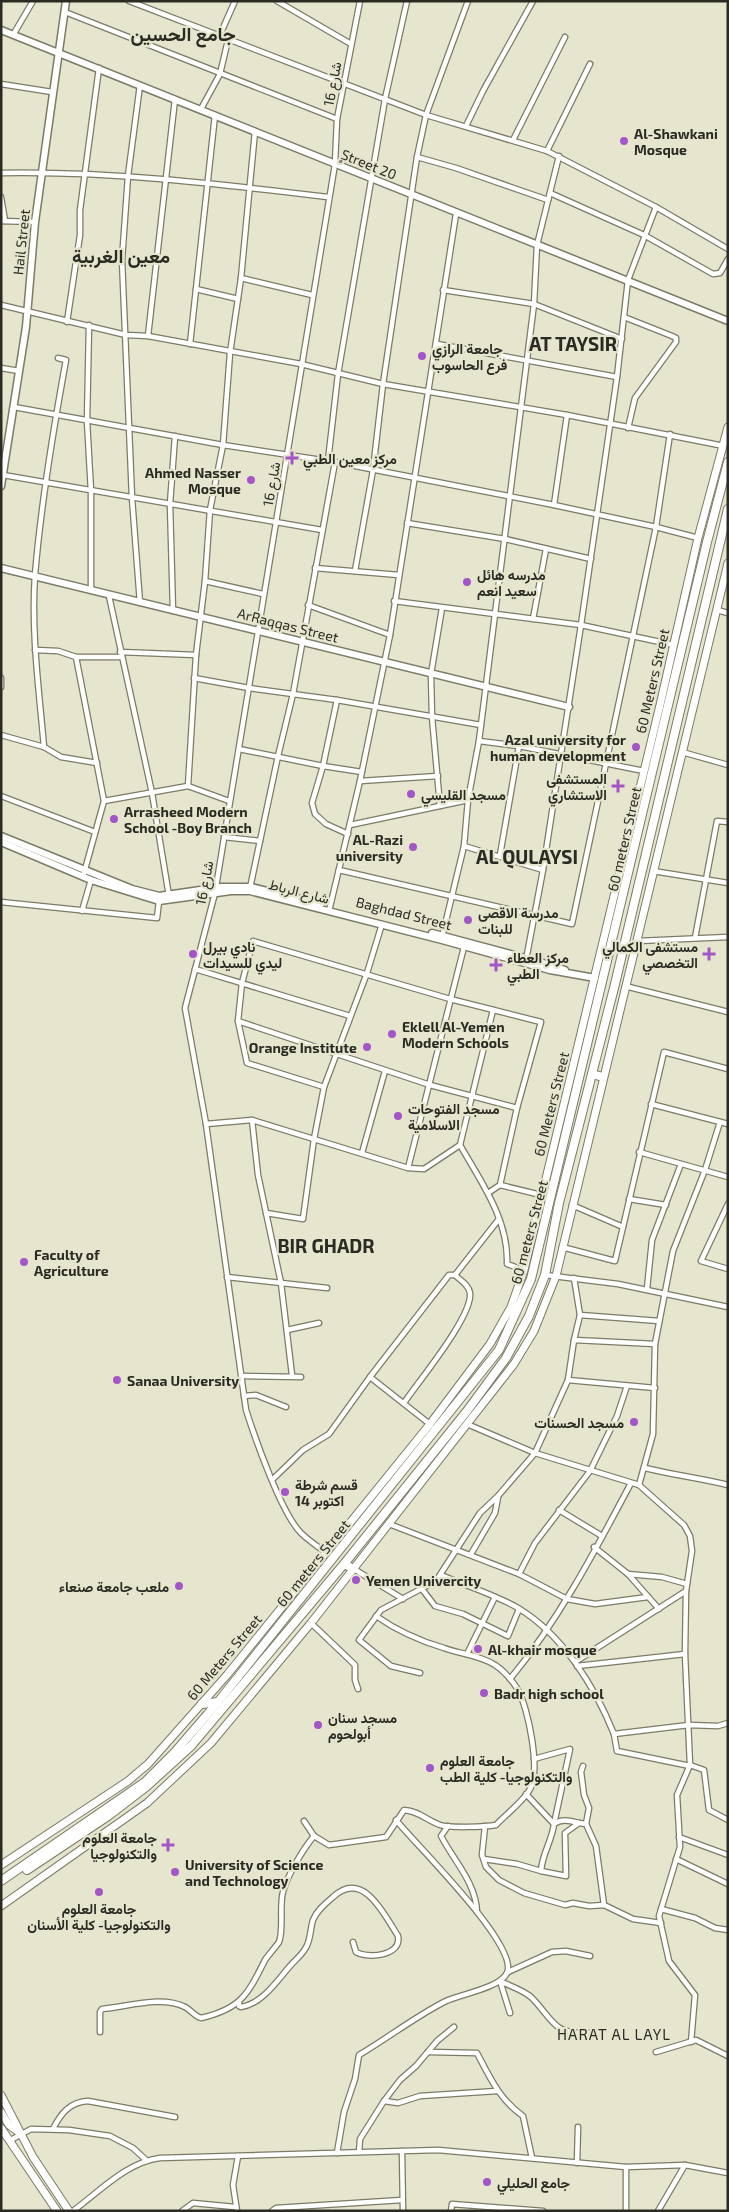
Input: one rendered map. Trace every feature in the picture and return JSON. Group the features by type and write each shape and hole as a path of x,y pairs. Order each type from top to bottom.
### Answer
{"highway":[{"name":"60 meters Street","path":"1,1881 146,1784 218,1702 340,1550 433,1426 498,1350 519,1310 531,1279 624,894 664,706 728,462"},
{"name":"60 meters Street","path":"1,1887 108,1816 190,1746 344,1564 443,1440 506,1358 529,1316 545,1275 559,1203 662,788 728,509"},
{"path":"662,788 672,790"},
{"path":"615,893 624,894"},
{"path":"572,1073 580,1075"},
{"path":"592,1074 603,1077"},
{"path":"523,1273 531,1279"},
{"path":"443,1440 450,1446"},
{"path":"332,1544 340,1550"},
{"path":"344,1564 354,1569"},
{"path":"202,1704 218,1702"}],"main road":[{"name":"60 Meters Street","path":"1,1865 128,1781 148,1764 227,1675 325,1552 433,1426 490,1344 512,1307 523,1273 644,771 664,706 674,645 698,538 728,427"},
{"path":"1,1906 147,1802 211,1743 311,1623 468,1424 514,1364 534,1331 556,1276 728,563"},
{"path":"1,2095 33,2157 69,2211"},
{"path":"1,2112 9,2125 22,2134"},
{"path":"1,2121 8,2132 10,2141"},
{"path":"1,2128 57,2211"}],"street":[{"path":"13,35 33,1"},
{"name":"Hail Street","path":"1,486 19,371 27,311 35,222 44,172 52,92 66,1"},
{"path":"129,1 219,37 426,114 547,151 728,248"},
{"path":"219,37 235,1"},
{"path":"276,1 351,44"},
{"name":"شارع 16","path":"325,1552 300,1532 285,1508 255,1438 244,1396 206,1124 185,1008 215,891 263,594 288,455 328,197 335,164 337,120 343,82 360,1"},
{"path":"328,461 338,374 385,98 407,1"},
{"path":"355,570 372,470 417,157 426,114 468,1"},
{"path":"466,126 483,90 533,1"},
{"path":"65,12 337,120"},
{"name":"ٍStreet 20","path":"1,30 215,114 456,214 628,280 728,321"},
{"path":"513,140 565,37"},
{"path":"201,109 220,74 228,40"},
{"path":"547,151 590,64"},
{"path":"67,322 80,235 80,210 99,68"},
{"path":"1,84 52,92"},
{"path":"140,85 128,176 122,260 132,498 140,603"},
{"path":"148,336 175,99"},
{"path":"190,344 206,182 215,114"},
{"path":"188,786 194,678 205,581 210,510 223,445 230,353 241,278 254,131"},
{"path":"442,938 464,846 468,800 479,740 522,407 526,359 534,304 537,245 559,156"},
{"path":"417,157 548,200"},
{"path":"1,172 44,172 165,178 249,186 328,197"},
{"path":"550,193 644,236 713,274 720,273 728,259"},
{"path":"1,197 3,221 35,222"},
{"path":"526,961 543,870 591,559 617,377 628,280 656,208"},
{"path":"329,909 360,781 390,635 456,214"},
{"path":"241,278 312,295"},
{"path":"196,289 238,299"},
{"path":"443,290 534,304 622,339"},
{"path":"1,305 67,322 126,334 148,336 230,353 301,364 383,384 567,415 724,446"},
{"path":"624,317 676,338 676,342 635,398 628,428"},
{"path":"89,325 87,421 91,491 90,590"},
{"path":"436,344 617,377"},
{"path":"44,747 36,650 35,577 46,482 66,360 58,358"},
{"path":"1,368 19,371"},
{"path":"14,407 223,445 335,462 554,505 698,538"},
{"path":"554,505 567,415"},
{"path":"339,870 572,924 656,527 670,434"},
{"path":"173,611 170,504 175,436"},
{"path":"1,836 84,874 91,880 159,901 215,891 250,889 293,694 301,641 335,462"},
{"path":"3,475 322,530"},
{"path":"407,523 504,539 591,559"},
{"path":"533,619 546,549"},
{"name":"ArRaqqas Street","path":"1,568 568,707"},
{"path":"315,568 399,575"},
{"path":"205,581 263,594"},
{"path":"109,596 152,793 169,898"},
{"path":"394,601 581,625 674,645"},
{"path":"308,605 390,635"},
{"path":"440,806 432,716 431,674 442,608"},
{"path":"717,610 728,613"},
{"path":"36,650 58,651 76,657 121,654 196,655"},
{"path":"76,657 104,801 84,874"},
{"path":"1,678 1,687"},
{"path":"194,678 375,706 481,725"},
{"path":"337,700 323,766 312,803 315,814 326,824 348,834"},
{"path":"1,735 44,747 61,756 97,762"},
{"path":"479,740 644,771"},
{"path":"500,855 519,746"},
{"path":"239,749 362,772"},
{"path":"682,752 728,765"},
{"path":"360,781 438,776"},
{"path":"104,801 188,786 229,801"},
{"path":"1,796 95,832"},
{"path":"350,825 468,800"},
{"path":"695,938 717,821 728,822"},
{"path":"224,838 260,841"},
{"path":"1,842 84,874 169,898"},
{"path":"464,846 500,855 543,870"},
{"path":"653,871 728,883"},
{"path":"82,912 91,880"},
{"name":"شارع الرباط","path":"250,889 442,938 464,947 526,961 571,974 595,978"},
{"path":"1,902 82,912 157,918 159,901"},
{"name":"Baghdad Street","path":"329,909 526,961"},
{"path":"266,1213 303,1219 314,1139 324,1088 367,973 382,924"},
{"path":"638,941 728,937"},
{"path":"324,1088 246,1064 238,1021 242,983 253,941 450,999 541,1022 517,1108 500,1185 488,1193"},
{"path":"408,1168 464,947"},
{"path":"195,969 350,1016"},
{"path":"625,986 728,1012"},
{"path":"206,1124 252,1120 408,1168 424,1169 460,1145 493,1010"},
{"path":"238,1021 385,1071 472,1097 517,1108"},
{"path":"562,1247 615,1260 664,1052 728,1069"},
{"path":"362,1153 385,1071"},
{"path":"651,1104 728,1124"},
{"path":"252,1120 258,1175 281,1283 292,1376"},
{"path":"640,1485 654,1434 654,1344 673,1251 705,1170 720,1122"},
{"path":"460,1145 488,1193 504,1229 508,1247 507,1264 523,1273"},
{"path":"639,1152 728,1177"},
{"path":"647,1289 652,1240 681,1164"},
{"path":"500,1185 541,1195"},
{"path":"629,1199 666,1206"},
{"path":"728,1204 701,1261 728,1269"},
{"path":"572,1205 623,1227"},
{"path":"455,1275 499,1219"},
{"path":"273,1479 303,1450 329,1434 370,1377 449,1275 455,1275 468,1287 470,1293 467,1308 454,1333 404,1403"},
{"path":"545,1275 647,1289 664,1295 728,1307"},
{"path":"227,1277 327,1288"},
{"path":"420,1673 391,1666 359,1640 381,1610 436,1581 480,1513 498,1496 535,1452 568,1380 580,1315 574,1278"},
{"path":"580,1315 659,1321"},
{"path":"287,1330 319,1323"},
{"path":"574,1340 654,1344"},
{"path":"242,1376 301,1377"},
{"path":"370,1377 433,1426"},
{"path":"568,1380 655,1388"},
{"path":"519,1574 535,1544 590,1471 617,1416 628,1386"},
{"path":"244,1396 256,1396 286,1407"},
{"path":"468,1424 535,1452 590,1471 640,1485 684,1526 690,1536 692,1551 686,1591 685,1654 690,1766 677,1795 680,1847 659,1916 669,1961 695,1995 691,2042"},
{"path":"645,1468 728,1485"},
{"path":"510,1680 567,1599 631,1483"},
{"path":"471,1554 494,1512 498,1496"},
{"path":"559,1510 602,1536"},
{"path":"389,1524 519,1574 567,1599 595,1604 648,1597"},
{"path":"594,1548 628,1574 659,1609"},
{"path":"354,1569 403,1599"},
{"path":"628,1574 662,1577 687,1584"},
{"path":"441,1575 519,1609 546,1630 576,1664 605,1712 614,1734 617,1751 704,1770 708,1810 728,1820"},
{"path":"422,1589 434,1606 463,1614 508,1636 519,1609"},
{"path":"576,1664 686,1591"},
{"path":"467,1654 495,1597"},
{"path":"304,1821 314,1836 329,1845 386,1837 404,1810 414,1810 441,1825 496,1825 531,1789 534,1759 533,1739 519,1692 510,1680 495,1665 467,1654 420,1640 376,1616"},
{"path":"311,1623 355,1665 355,1680 358,1689"},
{"path":"576,1664 685,1654"},
{"path":"614,1734 689,1725 718,1726 728,1723"},
{"path":"534,1759 570,1749 552,1838 542,1859 540,1871"},
{"path":"583,1766 581,1772 584,1795 589,1808 586,1824 596,1846 604,1905"},
{"path":"526,1794 554,1824"},
{"path":"396,1820 411,1839 426,1851 496,1936 508,1960 508,1972"},
{"path":"554,1824 558,1821 569,1820 586,1824"},
{"path":"484,1859 517,1864 566,1876 565,1833 579,1823"},
{"path":"448,1826 441,1836 454,1854 471,1886 476,1901 477,1913"},
{"path":"485,1826 482,1855 486,1867 499,1880 524,1894 565,1905 573,1903 589,1906 604,1905 633,1919 661,1922"},
{"path":"100,2032 100,2012 102,2009 162,2002 186,2007 197,2017 201,2018 234,2006 240,2001 252,1987 266,1958 279,1941 283,1892 305,1846 314,1836"},
{"path":"679,1837 728,1855"},
{"path":"676,1859 728,1884"},
{"path":"240,2001 239,2006 248,2006 260,1999 306,1949 314,1919 323,1906 339,1891 355,1887 374,1900 398,1936 399,1942 397,1947 390,1951 368,1956 356,1952 353,1942"},
{"path":"661,1909 695,1918 715,1928 728,1930"},
{"path":"337,2153 344,2112 355,2079 359,2055 446,2001 500,1981 508,1972 552,1952 566,1951 590,1956"},
{"path":"500,1981 510,2013"},
{"path":"500,1981 530,1996 550,2021 562,2029 574,2034 590,2033"},
{"path":"359,2152 360,2138 384,2101 400,2080 454,2026"},
{"path":"656,2052 696,2040 728,2056"},
{"path":"428,2052 477,2053 497,2091 511,2107 524,2116 532,2158"},
{"path":"384,2101 398,2103 420,2096 497,2091"},
{"path":"53,2129 69,2106 81,2101 175,2117"},
{"path":"577,2163 578,2127"},
{"path":"10,2141 31,2129 69,2130 110,2136 133,2148 146,2160"},
{"path":"73,2211 133,2166 146,2160 438,2150 626,2167 685,2165 728,2172"},
{"path":"402,2151 403,2211"},
{"path":"182,2211 193,2203 236,2209 234,2185 238,2156"},
{"path":"658,2211 685,2165"},
{"path":"626,2167 626,2211"},
{"path":"272,2211 276,2208 402,2200"},
{"path":"451,2211 452,2204 543,2211"}],"place":[{"name":"Al-Shawkani Mosque","path":"624,141"},
{"name":"جامعة الرازي فرع الحاسوب","path":"422,356"},
{"name":"مركز معين الطبي","path":"292,458"},
{"name":"Ahmed Nasser Mosque","path":"251,480"},
{"name":"مدرسه هائل سعيد انعم","path":"467,582"},
{"name":"Azal university for human development","path":"636,747"},
{"name":"المستشفى الاستشاري","path":"618,786"},
{"name":"مسجد القليسي","path":"411,794"},
{"name":"Arrasheed Modern School -Boy Branch","path":"114,819"},
{"name":"AL-Razi university","path":"413,847"},
{"name":"مدرسة الاقصى للبنات","path":"468,920"},
{"name":"نادي بيرل ليدي للسيدات","path":"193,954"},
{"name":"مستشفى الكمالي التخصصي","path":"709,954"},
{"name":"مركز العطاء الطبي","path":"496,965"},
{"name":"Eklell Al-Yemen Modern Schools","path":"392,1034"},
{"name":"Orange Institute","path":"367,1047"},
{"name":"مسجد الفتوحات الاسلامية","path":"398,1116"},
{"name":"Faculty of Agriculture","path":"24,1262"},
{"name":"Sanaa University","path":"117,1380"},
{"name":"مسجد الحسنات","path":"634,1422"},
{"name":"قسم شرطة 14 اكتوبر","path":"285,1492"},
{"name":"Yemen Univercity","path":"356,1580"},
{"name":"ملعب جامعة صنعاء","path":"179,1586"},
{"name":"Al-khair mosque","path":"478,1649"},
{"name":"Badr high school","path":"484,1693"},
{"name":"مسجد سنان أبولحوم","path":"318,1725"},
{"name":"جامعة العلوم والتكنولوجيا- كلية الطب","path":"430,1768"},
{"name":"جامعة العلوم والتكنولوجيا","path":"168,1845"},
{"name":"University of Science and Technology","path":"175,1872"},
{"name":"جامعة العلوم والتكنولوجيا- كلية الأسنان","path":"99,1892"},
{"name":"جامع الحليلي","path":"487,2182"}],"district":[{"name":"جامع الحسين","path":"183,33"},
{"name":"معين الغربية","path":"121,255"},
{"name":"AT TAYSIR","path":"573,343"},
{"name":"AL QULAYSI","path":"527,856"},
{"name":"BIR GHADR","path":"326,1245"},
{"name":"HARAT AL LAYL","path":"614,2034"}]}
